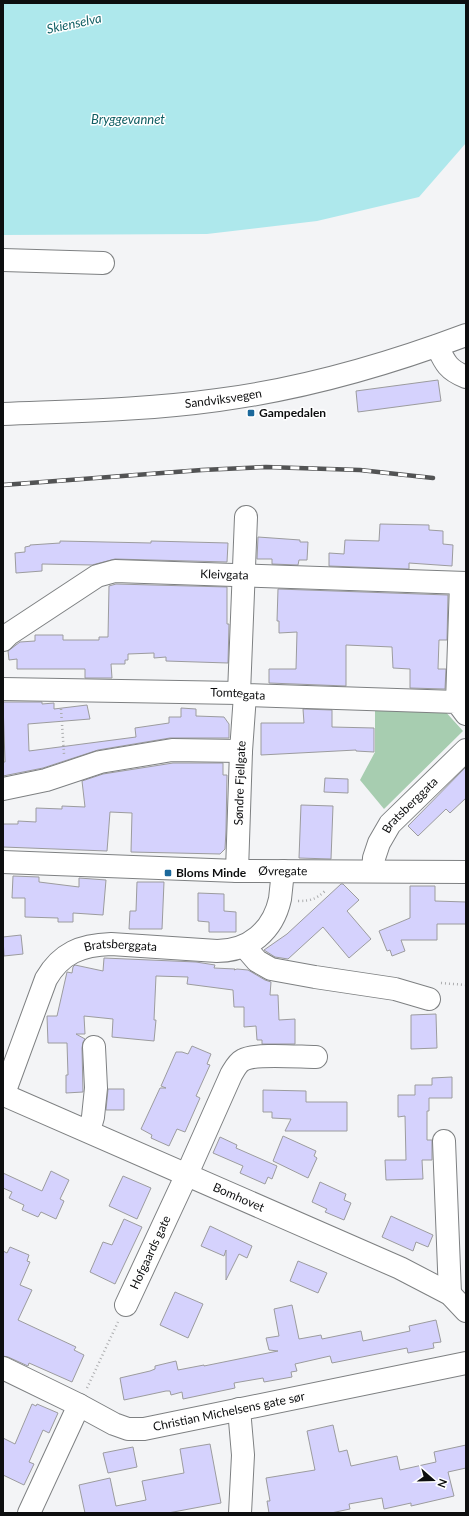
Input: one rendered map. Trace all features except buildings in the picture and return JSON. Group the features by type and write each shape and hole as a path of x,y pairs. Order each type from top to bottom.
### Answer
{"street":[{"path":"3,260 103,262"},
{"name":"Sandviksvegen","path":"3,414 145,408 256,394 347,374 437,346 466,335"},
{"path":"437,346 445,361 454,373 466,377"},
{"name":"Søndre Fjellgate","path":"237,871 246,517"},
{"name":"Kleivgata","path":"3,640 9,634 97,576 115,571 463,583"},
{"path":"461,708 463,583"},
{"name":"Tomtegata","path":"3,689 242,694 461,708"},
{"path":"3,789 46,780 100,762 172,750 241,751"},
{"name":"Bratsberggata","path":"373,871 374,858 379,843 390,824 466,750"},
{"name":"Øvregate","path":"3,862 237,871 466,872"},
{"name":"Bratsberggata","path":"3,1096 46,979 57,962 65,956 86,947 99,944 217,951 236,949 244,946 262,934 275,912 279,900 283,871"},
{"path":"244,946 257,961 271,969 395,989 429,998"},
{"path":"89,1131 93,1117 96,1088 94,1047"},
{"name":"Hofgaards gate","path":"126,1305 231,1075 238,1064 243,1060 255,1057 316,1057"},
{"name":"Bomhovet","path":"3,1096 89,1131 400,1268 450,1294 466,1311"},
{"path":"444,1141 450,1294"},
{"name":"Christian Michelsens gate sør","path":"3,1368 114,1424 128,1429 144,1429 466,1363"},
{"path":"29,1513 79,1405"},
{"path":"238,1409 243,1455 240,1513"}],"path":[{"path":"59,690 66,773"},
{"path":"79,1405 126,1305"}],"green space":[{"path":"375,707 443,709 463,731 384,809 360,780 375,752"}],"water":[{"name":"Bryggevannet","path":"3,3 466,3 466,143 419,197 317,221 207,234 3,235"}],"railway":[{"path":"3,485 202,470 266,467 360,470 433,478"}],"place":[{"name":"Gampedalen","path":"251,413"},
{"name":"Bloms Minde","path":"168,873"}],"water label":[{"name":"Skienselva","path":"74,23"}]}
